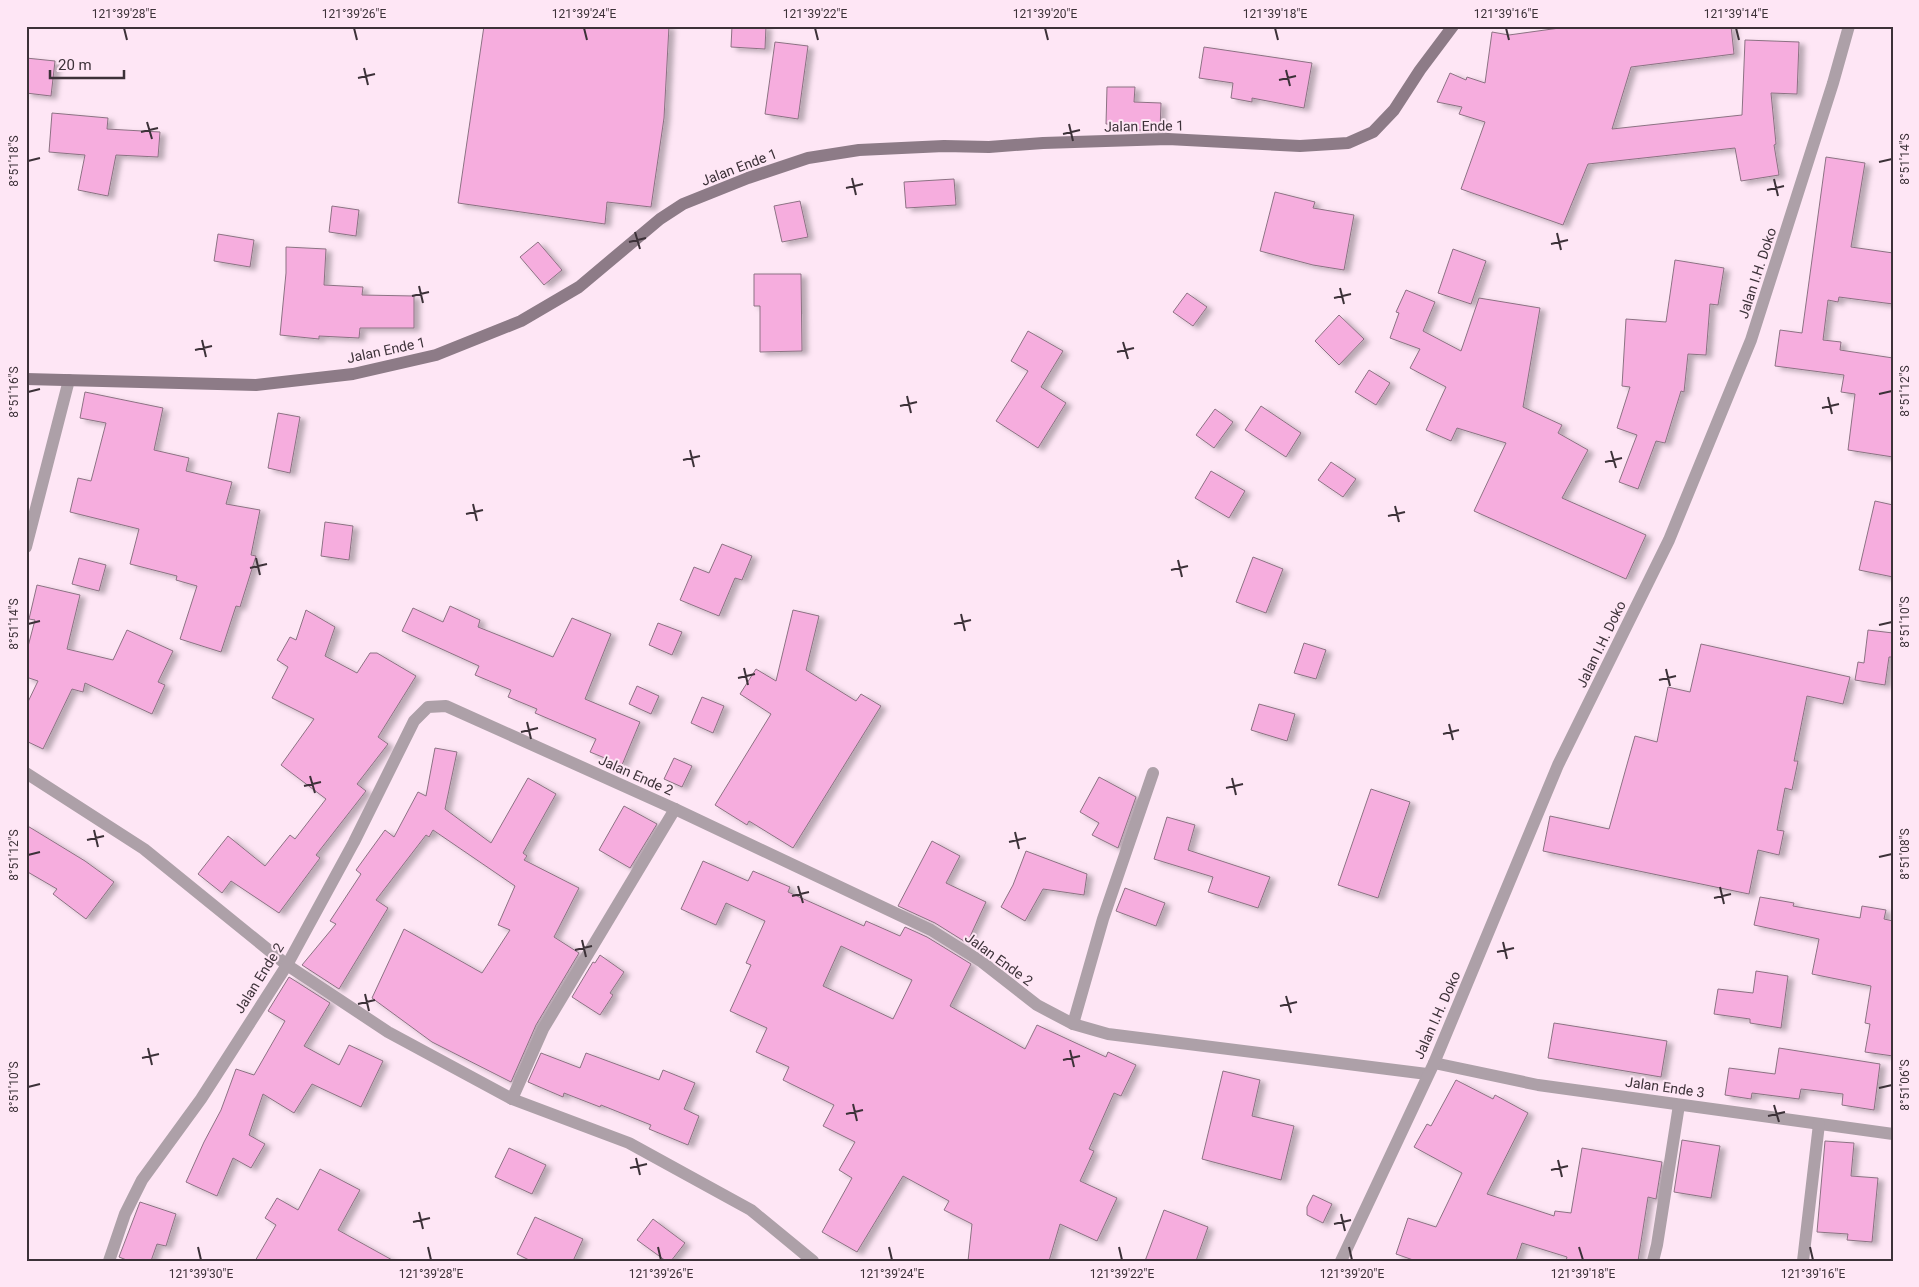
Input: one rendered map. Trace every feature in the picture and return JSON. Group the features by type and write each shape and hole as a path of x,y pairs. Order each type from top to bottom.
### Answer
{"street":[{"name":"Jalan Ende 1","path":"26,380 256,385 353,374 436,355 521,321 579,288 660,219 683,204 748,178 808,158 859,150 944,146 989,147 1043,143 1168,139 1300,146 1348,143 1373,132 1394,110 1420,70 1453,26"},
{"name":"Jalan I.H. Doko","path":"1341,1261 1427,1074 1434,1063 1558,765 1669,540 1751,340 1834,83 1849,26"},
{"path":"26,547 70,380"},
{"name":"Jalan Ende 2","path":"108,1261 125,1214 142,1180 201,1099 287,965 354,842 414,721 428,707 446,706 675,809 931,930 982,962 1037,1005 1073,1024 1108,1034 1427,1074"},
{"path":"26,773 144,849 287,965 388,1032 512,1099 629,1143 751,1210 813,1261"},
{"path":"1073,1024 1103,919 1153,773"},
{"path":"512,1099 543,1029 675,809"},
{"name":"Jalan Ende 3","path":"1434,1063 1538,1085 1893,1134"},
{"path":"1653,1261 1680,1105"},
{"path":"1803,1261 1819,1124"}],"building":[{"path":"484,26 669,26 664,118 651,207 607,202 605,224 458,203"},
{"path":"732,26 766,26 765,49 731,47"},
{"path":"1574,26 1731,26 1734,54 1631,67 1612,129 1742,115 1745,40 1799,42 1797,94 1771,93 1776,144 1774,145 1779,175 1741,181 1735,148 1588,164 1563,225 1461,189 1485,122 1459,114 1462,107 1437,102 1450,73 1466,80 1467,77 1485,83 1492,32 1509,35"},
{"path":"775,42 808,46 798,119 765,114"},
{"path":"1204,47 1312,63 1304,108 1252,98 1252,102 1231,98 1233,83 1199,78"},
{"path":"26,58 55,61 51,96 26,93"},
{"path":"1107,87 1135,87 1134,102 1161,103 1160,131 1137,130 1137,125 1106,124"},
{"path":"52,113 108,118 107,129 160,132 158,157 116,155 108,196 78,190 85,155 49,152"},
{"path":"1826,157 1865,163 1851,247 1893,253 1893,304 1839,297 1838,302 1828,300 1823,340 1841,342 1840,350 1893,358 1893,457 1848,450 1855,394 1841,392 1844,375 1775,366 1780,330 1802,333"},
{"path":"954,179 956,205 906,208 904,182"},
{"path":"1275,192 1315,202 1313,208 1354,215 1344,270 1313,265 1260,251"},
{"path":"800,201 808,237 782,242 774,206"},
{"path":"332,206 359,210 356,236 329,232"},
{"path":"218,234 254,240 250,267 214,261"},
{"path":"538,242 562,270 544,285 520,257"},
{"path":"286,247 326,249 324,285 363,287 362,295 414,296 414,328 360,328 359,338 319,336 319,339 280,335 286,273"},
{"path":"1453,249 1486,261 1471,304 1438,293"},
{"path":"1675,260 1724,268 1718,305 1710,304 1706,355 1688,354 1684,392 1681,391 1665,443 1656,441 1638,489 1619,482 1637,435 1617,428 1630,387 1622,386 1626,319 1666,322"},
{"path":"754,274 801,274 802,351 760,352 760,306 754,306"},
{"path":"1406,290 1435,302 1423,331 1461,351 1479,298 1540,308 1523,407 1562,425 1558,433 1588,450 1562,498 1646,535 1626,579 1474,511 1506,443 1457,428 1451,441 1426,430 1446,387 1410,368 1420,349 1390,338 1399,313 1396,312"},
{"path":"1187,293 1207,307 1193,326 1173,312"},
{"path":"1339,315 1364,339 1339,365 1315,341"},
{"path":"1028,331 1063,351 1041,387 1066,403 1038,448 996,421 1028,371 1011,361"},
{"path":"1369,370 1390,383 1376,405 1355,392"},
{"path":"85,392 163,408 154,450 189,458 186,471 232,482 226,504 260,510 251,555 256,556 240,607 236,606 221,652 180,639 197,586 176,580 177,576 130,564 139,529 70,512 78,478 91,481 106,423 80,418"},
{"path":"1261,406 1301,433 1286,457 1245,430"},
{"path":"1215,409 1233,422 1214,448 1196,435"},
{"path":"278,413 300,417 290,473 268,468"},
{"path":"1331,462 1356,479 1343,497 1318,480"},
{"path":"1211,471 1245,491 1229,518 1195,498"},
{"path":"1875,501 1893,505 1893,577 1859,570"},
{"path":"325,522 353,526 349,560 321,556"},
{"path":"722,544 752,556 742,580 735,578 719,616 680,600 694,567 709,573"},
{"path":"1253,557 1283,569 1266,613 1236,602"},
{"path":"79,558 106,565 99,591 72,584"},
{"path":"37,585 80,595 67,649 113,660 127,630 173,651 158,682 165,685 152,714 85,683 83,692 72,689 43,749 26,741 26,706 38,681 26,677 26,654 35,620 29,619"},
{"path":"450,606 480,620 478,627 553,657 572,618 611,634 585,699 640,722 622,765 590,752 596,739 535,713 537,709 508,697 511,690 475,675 479,666 402,631 413,608 443,622"},
{"path":"306,610 335,627 325,656 357,673 370,653 377,653 416,676 378,737 388,744 357,784 366,791 316,855 320,858 279,913 231,881 222,893 198,874 228,836 265,866 290,835 295,839 326,799 281,765 314,719 272,698 288,667 277,660 290,637 296,640"},
{"path":"793,610 819,616 806,670 856,701 861,694 881,706 793,848 749,821 747,825 715,805 771,714 740,694 756,669 776,681"},
{"path":"658,623 682,632 672,655 649,645"},
{"path":"1868,630 1893,633 1893,657 1889,657 1885,685 1855,680 1858,662 1864,663"},
{"path":"1304,643 1326,650 1316,679 1294,673"},
{"path":"1701,644 1850,677 1843,704 1807,696 1794,761 1798,761 1792,790 1785,788 1777,830 1784,831 1779,855 1758,850 1749,894 1543,851 1550,816 1609,829 1635,736 1657,742 1668,687 1690,692"},
{"path":"637,686 659,696 651,714 629,704"},
{"path":"702,697 724,706 713,733 691,723"},
{"path":"1259,704 1295,714 1287,741 1251,730"},
{"path":"435,748 457,752 445,809 491,843 528,778 556,794 523,853 527,856 524,860 579,888 554,937 579,953 536,1025 511,1082 432,1042 372,998 404,929 482,973 510,930 498,925 515,886 433,830 429,837 426,835 376,900 388,908 339,989 302,965 336,924 330,921 361,874 356,870 385,830 394,837 418,792 426,796"},
{"path":"674,758 692,766 682,787 664,779"},
{"path":"1099,777 1136,797 1118,848 1092,835 1099,823 1080,812"},
{"path":"1371,789 1410,802 1378,898 1338,885"},
{"path":"624,806 657,824 630,868 599,850"},
{"path":"1167,817 1195,825 1188,850 1270,877 1258,908 1208,892 1213,877 1154,859"},
{"path":"26,825 85,861 114,882 86,919 53,894 57,889 26,871"},
{"path":"932,841 960,856 946,883 986,902 967,943 935,923 898,906"},
{"path":"1026,851 1087,874 1084,895 1043,889 1025,921 1001,907 1013,885"},
{"path":"703,861 748,881 753,871 790,887 788,892 864,926 866,921 900,936 905,927 927,937 971,964 950,1006 1025,1049 1037,1025 1106,1057 1108,1052 1136,1065 1121,1096 1114,1093 1089,1149 1094,1151 1080,1181 1117,1198 1097,1241 1060,1224 1049,1261 968,1261 972,1224 944,1210 949,1201 903,1176 857,1252 822,1232 852,1178 839,1170 855,1142 823,1126 834,1105 783,1080 789,1067 756,1052 767,1028 730,1011 751,965 746,963 765,921 726,903 716,925 681,909","holes":["841,946 912,980 893,1019 823,986"]},
{"path":"1125,888 1165,903 1156,926 1116,911"},
{"path":"1760,897 1794,903 1793,906 1860,918 1862,906 1886,910 1884,919 1893,921 1893,1056 1865,1052 1870,1024 1865,1023 1871,986 1812,974 1819,939 1754,925"},
{"path":"600,955 624,972 610,993 613,995 600,1015 572,997 593,962 595,963"},
{"path":"1756,971 1788,976 1781,1028 1750,1023 1750,1019 1714,1014 1718,989 1753,993"},
{"path":"289,977 330,1003 304,1046 339,1065 349,1045 383,1061 361,1107 312,1084 294,1113 263,1094 249,1135 265,1144 251,1168 233,1158 217,1196 186,1182 221,1110 236,1069 254,1075 285,1021 268,1011"},
{"path":"1554,1023 1667,1041 1661,1077 1548,1058"},
{"path":"1779,1048 1880,1064 1874,1110 1842,1105 1843,1094 1801,1089 1799,1099 1752,1093 1751,1099 1725,1095 1729,1068 1775,1074"},
{"path":"541,1053 580,1068 586,1053 659,1080 663,1070 695,1083 684,1109 699,1116 688,1145 649,1129 651,1125 601,1105 600,1107 564,1093 563,1097 528,1082"},
{"path":"1223,1071 1260,1080 1252,1116 1294,1126 1281,1180 1202,1159"},
{"path":"1456,1080 1493,1099 1495,1095 1528,1113 1487,1194 1554,1216 1555,1211 1571,1213 1582,1148 1662,1162 1656,1199 1648,1197 1638,1261 1566,1261 1567,1257 1522,1243 1516,1261 1416,1261 1396,1254 1408,1218 1436,1227 1462,1173 1414,1147 1427,1124 1431,1126"},
{"path":"1682,1140 1720,1146 1711,1198 1674,1192"},
{"path":"1825,1141 1854,1143 1851,1176 1878,1178 1872,1242 1847,1240 1848,1234 1817,1232"},
{"path":"509,1148 546,1165 532,1194 495,1177"},
{"path":"320,1169 360,1190 338,1230 394,1261 255,1261 276,1225 265,1218 277,1198 298,1210"},
{"path":"1313,1195 1332,1204 1323,1223 1307,1215 1307,1207"},
{"path":"140,1202 176,1214 166,1246 157,1244 151,1261 129,1261 119,1257"},
{"path":"1164,1210 1208,1227 1196,1261 1145,1261"},
{"path":"535,1217 583,1239 573,1261 531,1261 517,1254"},
{"path":"653,1219 685,1243 671,1261 666,1261 637,1240"}]}
